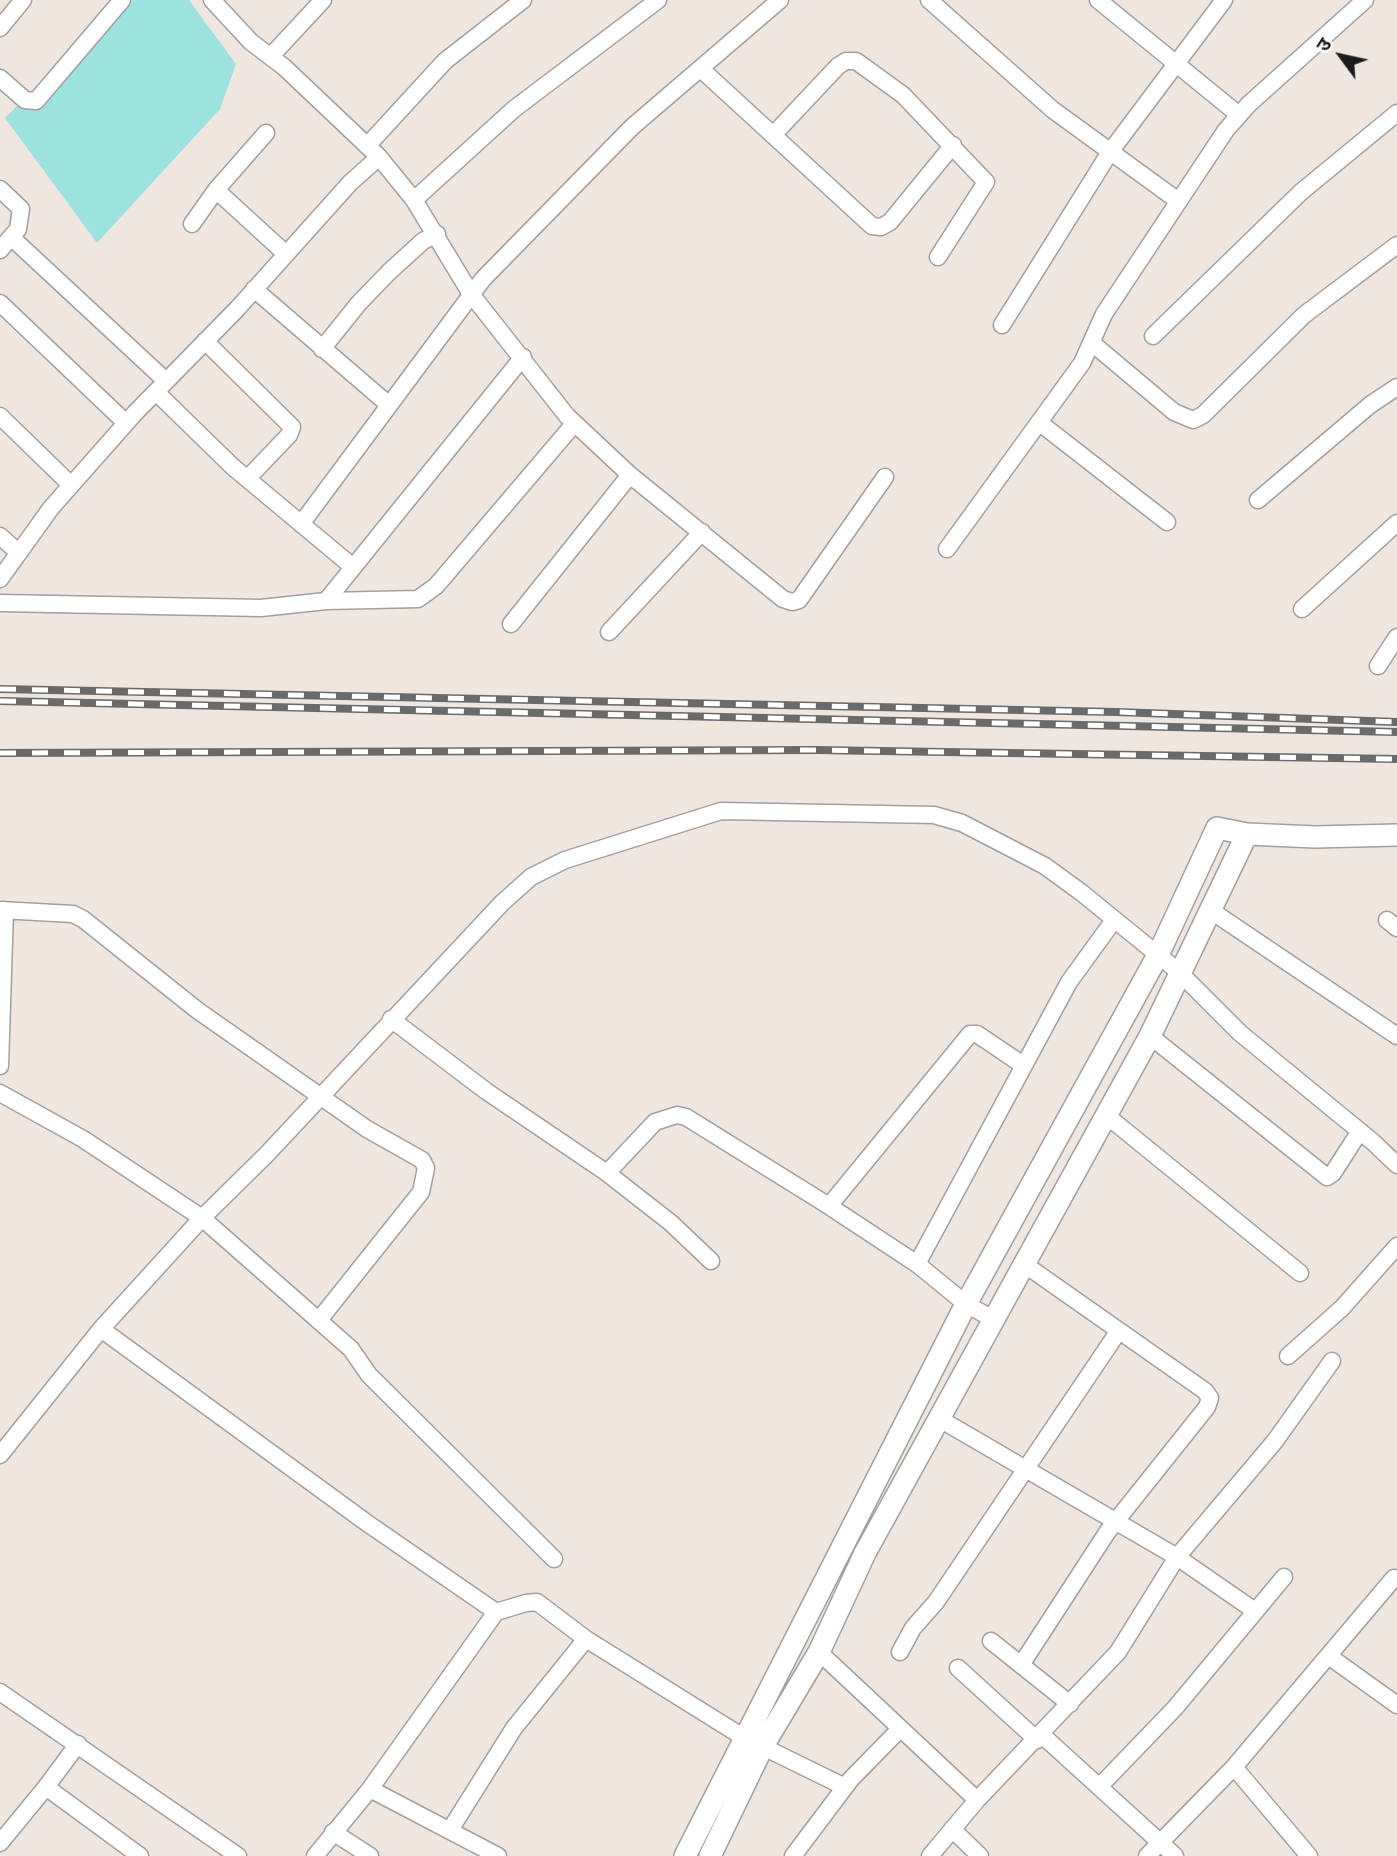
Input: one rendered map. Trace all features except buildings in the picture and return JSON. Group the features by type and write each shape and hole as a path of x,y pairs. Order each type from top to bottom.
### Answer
{"street":[{"path":"0,28 23,0"},
{"path":"0,78 25,100 36,101 122,0"},
{"path":"213,0 251,42 271,56 373,152 414,200 471,294 574,424 630,475 783,599 792,602 799,600 885,477"},
{"path":"271,56 323,0"},
{"path":"0,579 71,485 350,183 445,61 523,0"},
{"path":"414,200 514,109 659,0"},
{"path":"301,524 463,309 471,294 632,127 702,70 780,0"},
{"path":"929,0 1053,110 1177,200"},
{"path":"1098,0 1175,66 1238,115"},
{"path":"1002,325 1110,152 1224,0"},
{"path":"947,549 1082,363 1104,314 1177,200 1238,115 1364,0"},
{"path":"774,134 838,65 856,61 903,95 986,182 938,257"},
{"path":"702,70 872,226 881,227 890,222 953,145"},
{"path":"1153,336 1301,192 1397,113"},
{"path":"192,224 216,190 266,132"},
{"path":"0,189 21,209 18,229 0,250"},
{"path":"216,190 286,254"},
{"path":"322,349 382,280 423,241 437,234"},
{"path":"11,237 161,386 247,479 353,566"},
{"path":"1091,343 1174,412 1193,420 1203,415 1304,315 1397,245"},
{"path":"254,289 389,405"},
{"path":"0,303 126,423"},
{"path":"205,341 292,427 289,435 247,479"},
{"path":"326,601 523,357"},
{"path":"1258,500 1370,405 1397,387"},
{"path":"0,416 71,485"},
{"path":"1040,423 1167,522"},
{"path":"0,603 261,608 326,601 407,601 428,593 574,424"},
{"path":"510,624 630,475"},
{"path":"1302,609 1397,523"},
{"path":"609,632 702,532"},
{"path":"0,536 19,552"},
{"path":"1378,666 1397,637"},
{"path":"0,1455 101,1329 202,1218 476,929 531,877 565,860 722,811 934,815 962,823 1045,866 1179,972 1240,1033 1360,1131 1397,1165"},
{"path":"685,1856 743,1737 966,1304 1158,955 1217,828 1247,834 1315,837 1397,835"},
{"path":"710,1856 763,1746 819,1652 865,1553 1150,1036 1247,834"},
{"path":"0,1066 3,910 73,914 83,919 197,1010 367,1129 414,1153 426,1168 421,1192 318,1320"},
{"path":"1210,910 1397,1036"},
{"path":"917,1264 1069,982 1114,920"},
{"path":"391,1019 486,1091 607,1173 671,1223 711,1261"},
{"path":"829,1206 970,1034 977,1034 1023,1065"},
{"path":"1150,1036 1326,1177 1333,1173 1360,1131"},
{"path":"0,1093 83,1139 202,1218 351,1349 369,1375 554,1559"},
{"path":"607,1173 655,1122 677,1115 695,1121 917,1264 966,1304 993,1319"},
{"path":"1107,1116 1300,1273"},
{"path":"1288,1356 1342,1308 1397,1246"},
{"path":"1021,1665 1117,1520 1207,1407 1210,1398 1205,1391 1024,1264"},
{"path":"101,1329 496,1612"},
{"path":"901,1652 913,1628 936,1602 1118,1332"},
{"path":"930,1856 977,1801 1118,1652 1177,1557 1275,1441 1332,1361"},
{"path":"938,1418 1023,1470 1117,1520 1177,1557 1255,1611"},
{"path":"1098,1787 1175,1708 1283,1577"},
{"path":"1147,1856 1234,1767 1330,1657 1394,1578"},
{"path":"314,1856 370,1789 496,1612 514,1605 537,1602 586,1639 743,1737 845,1787"},
{"path":"450,1830 513,1728 586,1639"},
{"path":"991,1641 1070,1704"},
{"path":"819,1652 977,1801"},
{"path":"1330,1657 1397,1705"},
{"path":"958,1668 1175,1856"},
{"path":"0,1692 238,1856"},
{"path":"793,1856 845,1787 899,1730"},
{"path":"0,1843 78,1744"},
{"path":"1234,1767 1309,1856"},
{"path":"46,1787 140,1856"},
{"path":"370,1789 498,1856"},
{"path":"952,1829 980,1856"},
{"path":"333,1832 370,1856"}],"water":[{"path":"133,0 189,0 236,64 220,109 97,243 5,118 18,105 37,111"}],"railway":[{"path":"0,689 1117,712 1397,722"},
{"path":"0,701 1397,732"},
{"path":"0,753 816,750 1397,759"}]}
